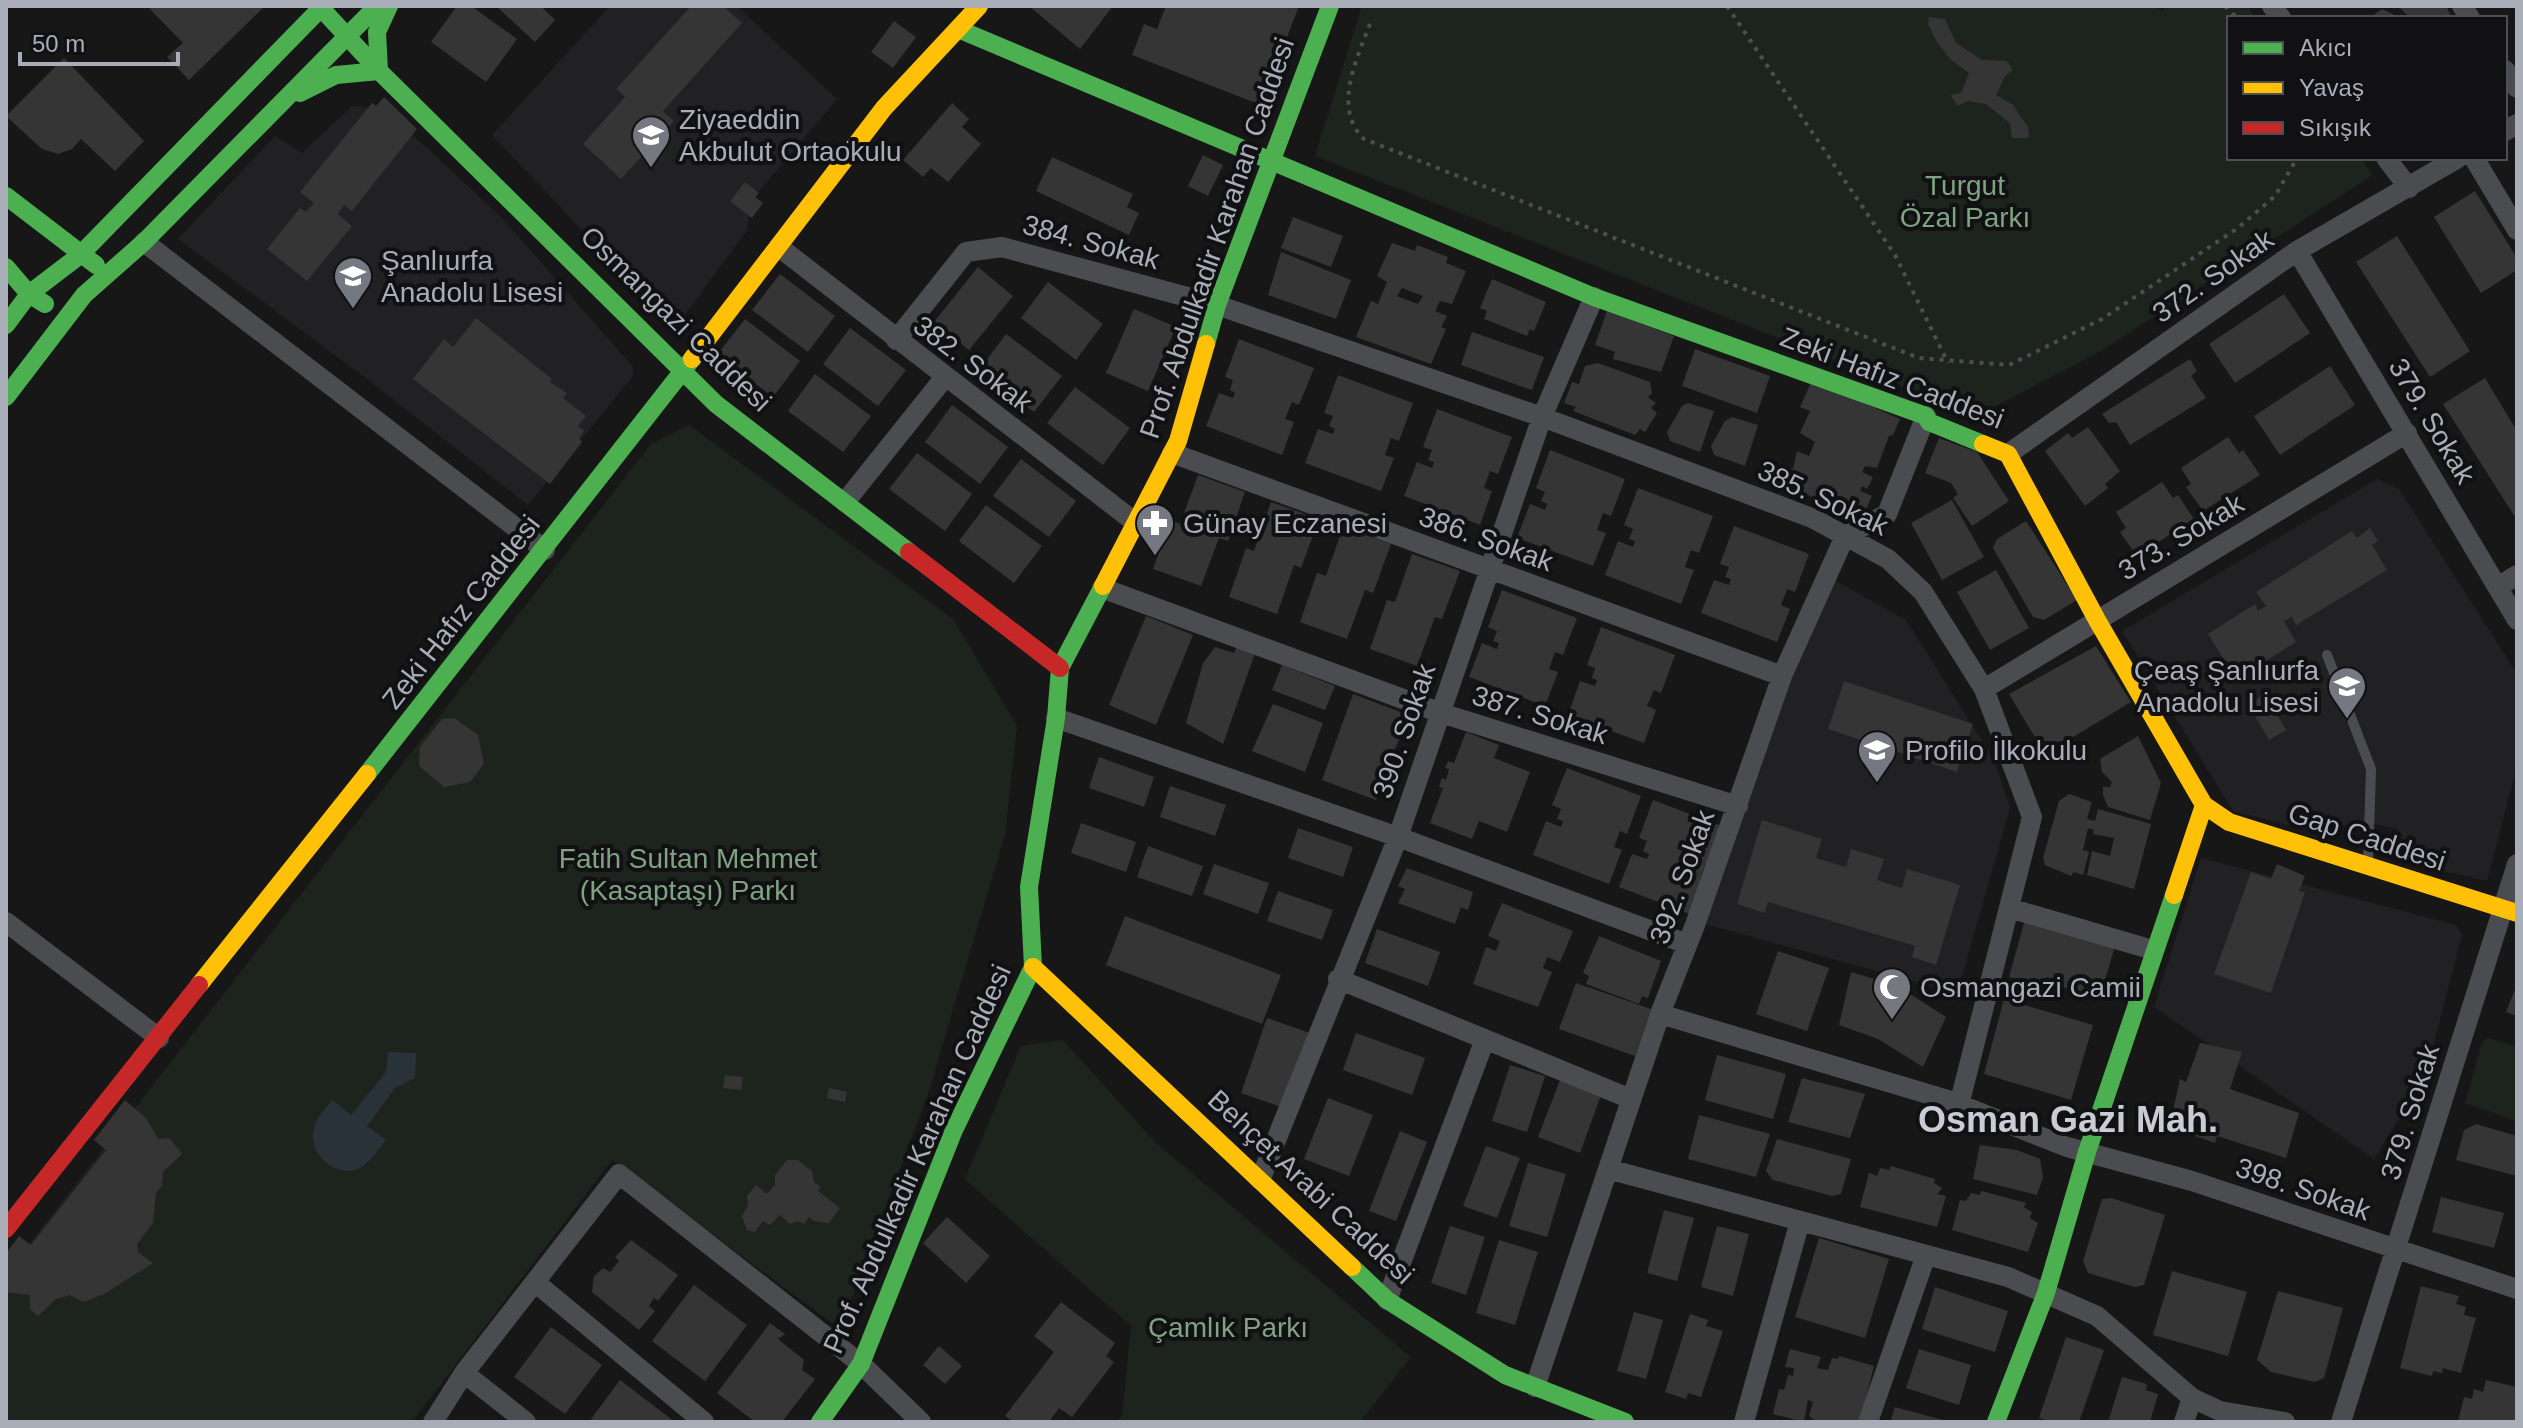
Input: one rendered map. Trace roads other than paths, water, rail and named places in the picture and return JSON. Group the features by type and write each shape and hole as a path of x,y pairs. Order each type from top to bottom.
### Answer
{"main road":[{"path":"6,397 63,315 104,271 144,242 377,6"},
{"path":"257,126 302,91 336,75 379,71 377,32 389,6"},
{"name":"Zeki Hafız Caddesi","path":"6,1229 545,550 884,108 979,6"},
{"name":"Prof. Abdulkadir Karahan Caddesi","path":"820,1422 861,1364 954,1130 1033,967 1029,887 1056,718 1060,668 1172,453 1217,305 1269,158 1330,6"},
{"path":"6,325 29,294 80,255 321,7"},
{"name":"Osmangazi Caddesi","path":"321,7 379,71 716,404 1060,668"},
{"name":"Zeki Hafız Caddesi","path":"958,29 1594,297 1926,416 1929,422 2008,454 2097,620 2204,805"},
{"path":"6,196 104,271"},
{"path":"6,267 29,294 63,315"},
{"path":"1996,1422 2046,1293 2087,1152 2204,805"},
{"name":"Gap Caddesi","path":"2204,805 2229,822 2510,911"},
{"name":"Behçet Arabi Caddesi","path":"1033,967 1387,1300 1505,1375 1625,1422"}],"street":[{"path":"2388,160 2409,188"},
{"name":"372. Sokak","path":"2008,454 2297,251 2455,160"},
{"path":"2475,160 2517,230"},
{"path":"144,242 545,550"},
{"name":"382. Sokak","path":"779,247 1136,523"},
{"name":"384. Sokak","path":"896,340 966,252 1002,247 1217,305"},
{"name":"379. Sokak","path":"2297,251 2517,620"},
{"name":"390. Sokak","path":"1260,1180 1338,979 1398,837 1542,417 1594,297"},
{"name":"385. Sokak","path":"1217,305 1542,417 1812,518 1888,559 1923,592 1984,689 2032,817 1959,1105"},
{"path":"845,502 945,377"},
{"path":"1845,536 1887,514 1926,416"},
{"name":"373. Sokak","path":"1984,689 2407,433"},
{"name":"386. Sokak","path":"1172,453 1782,676"},
{"name":"392. Sokak","path":"1535,1387 1660,1014 1738,806 1782,676 1845,536"},
{"path":"2498,587 2517,575"},
{"name":"387. Sokak","path":"1102,588 1441,713 1738,806"},
{"path":"1056,718 1398,837 1687,944"},
{"name":"379. Sokak","path":"2341,1422 2510,911 2517,864"},
{"path":"2009,908 2153,950"},
{"path":"6,922 159,1038"},
{"path":"1338,979 1484,1042 1631,1099"},
{"name":"398. Sokak","path":"1660,1014 1959,1105 2087,1152 2192,1181 2517,1289"},
{"path":"1387,1300 1484,1042"},
{"path":"1608,1169 2008,1277 2097,1316 2192,1398 2220,1411 2285,1422"},
{"path":"433,1422 464,1373 619,1174 861,1364 921,1422"},
{"path":"1744,1422 1800,1221"},
{"path":"1868,1422 1926,1255"},
{"path":"536,1283 704,1422"},
{"path":"464,1373 526,1422"},
{"path":"2184,1422 2192,1398"}],"lane":[{"path":"2327,655 2371,769 2367,866"}],"place":[{"name":"Ziyaeddin Akbulut Ortaokulu","path":"651,169"},
{"name":"Şanlıurfa Anadolu Lisesi","path":"353,310"},
{"name":"Günay Eczanesi","path":"1155,557"},
{"name":"Çeaş Şanlıurfa Anadolu Lisesi","path":"2347,720"},
{"name":"Profilo İlkokulu","path":"1877,784"},
{"name":"Osmangazi Camii","path":"1892,1021"}],"district":[{"name":"Osman Gazi Mah.","path":"2068,1119"}],"park label":[{"name":"Turgut Özal Parkı","path":"1965,201"},
{"name":"Fatih Sultan Mehmet (Kasaptaşı) Parkı","path":"688,874"},
{"name":"Çamlık Parkı","path":"1228,1327"}]}
